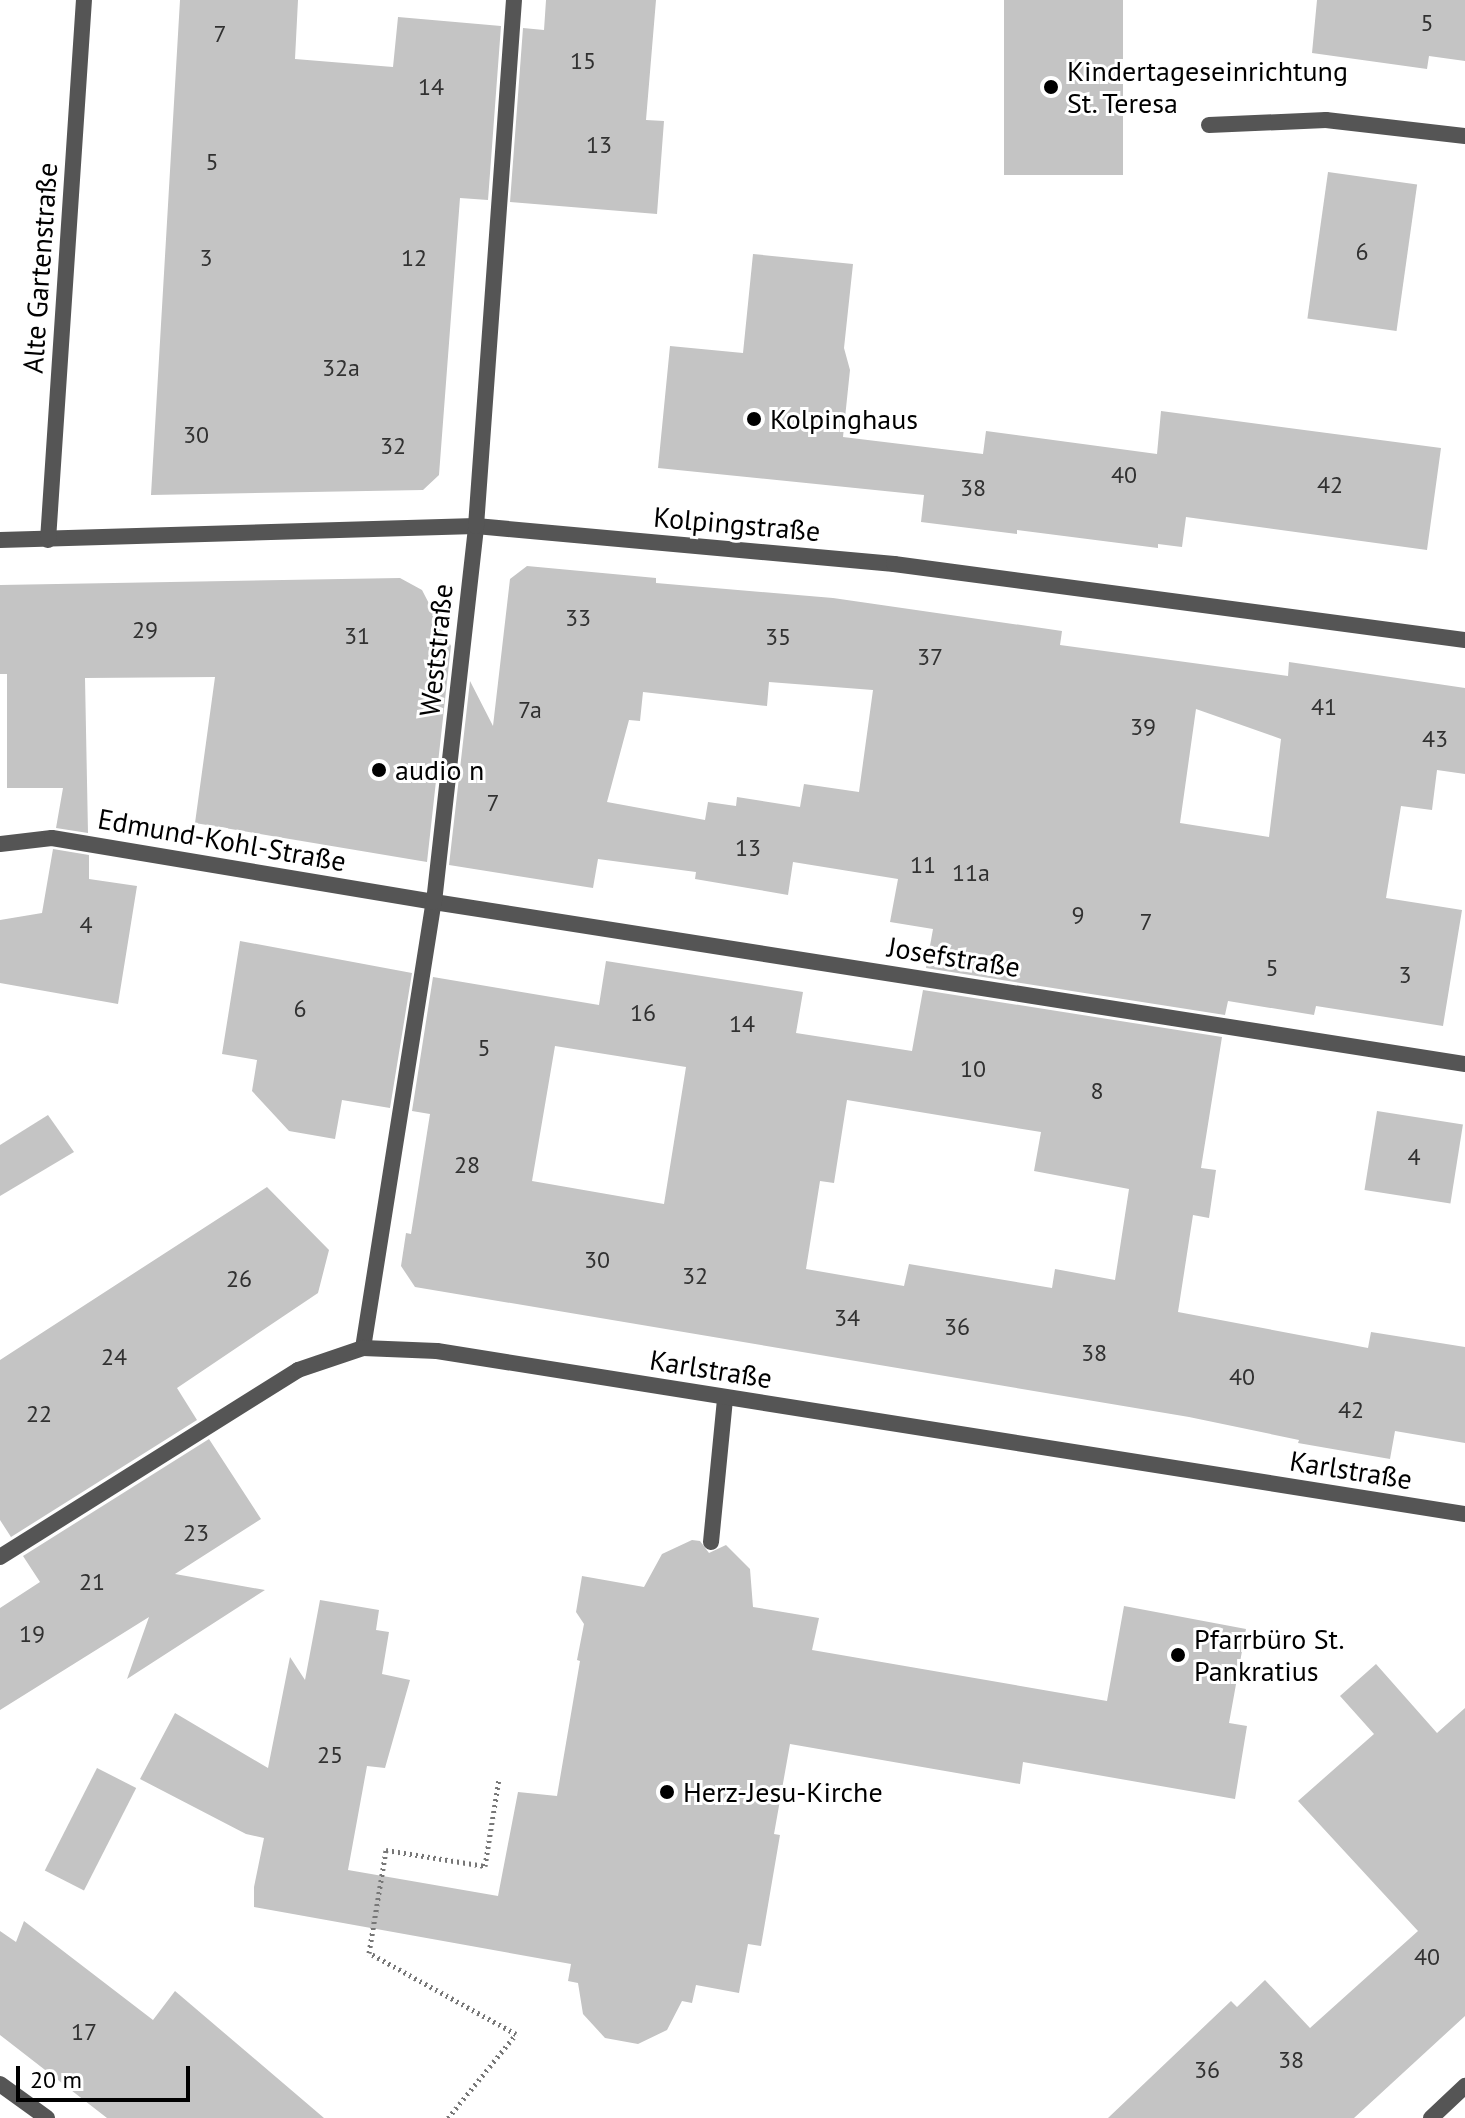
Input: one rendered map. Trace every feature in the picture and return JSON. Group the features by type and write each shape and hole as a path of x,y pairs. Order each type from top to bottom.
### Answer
{"street":[{"name":"Alte Gartenstraße","path":"48,540 84,0"},
{"name":"Weststraße","path":"363,1348 434,902 476,526 514,0"},
{"path":"1209,125 1326,120 1465,136"},
{"name":"Kolpingstraße","path":"0,540 476,526 894,564 1465,640"},
{"name":"Edmund-Kohl-Straße","path":"0,844 52,838 434,902"},
{"name":"Josefstraße","path":"434,902 1465,1064"},
{"name":"Karlstraße","path":"0,1557 298,1370 363,1348 437,1351 1465,1514"},
{"path":"711,1542 725,1398"},
{"path":"0,2084 47,2118"},
{"path":"1431,2118 1465,2086"}],"path":[{"path":"448,2118 516,2034 369,1953 386,1850 485,1866 499,1779"}],"building":[{"path":"180,0 298,0 295,59 393,67 398,17 501,26 488,200 460,198 439,475 423,490 151,495"},
{"path":"546,0 656,0 646,120 664,121 657,214 510,202 523,28 544,30"},
{"name":"Kindertageseinrichtung St. Teresa","path":"1004,0 1123,0 1123,175 1004,175"},
{"path":"1317,0 1465,0 1465,61 1429,56 1427,69 1312,53"},
{"path":"1328,172 1417,185 1397,331 1307,319"},
{"path":"753,254 853,264 844,348 850,370 843,437 983,454 986,431 1157,454 1161,411 1441,448 1427,550 1186,517 1182,547 1158,544 1158,548 1017,530 1017,534 921,522 924,495 658,468 670,346 743,353"},
{"path":"527,566 656,578 656,583 833,598 1062,631 1060,645 1288,676 1289,662 1465,688 1465,774 1437,770 1432,810 1401,806 1386,898 1462,910 1443,1026 1316,1006 1314,1015 1228,1001 1225,1015 926,968 933,929 890,922 898,879 793,862 788,895 695,879 696,872 598,859 593,888 449,865 470,681 493,726 510,579","holes":["769,682 873,690 859,792 804,784 800,807 737,797 736,806 708,802 705,820 607,802 629,720 640,721 643,692 767,706","1196,709 1281,739 1269,837 1180,823"]},
{"path":"400,578 422,590 451,646 427,862 195,823 215,677 85,678 88,833 56,828 63,788 7,788 7,674 0,674 0,585"},
{"path":"53,849 89,855 89,879 137,886 118,1004 0,983 0,920 42,913"},
{"path":"240,941 412,973 390,1108 342,1100 335,1139 289,1131 252,1091 257,1060 222,1054"},
{"path":"606,961 803,992 796,1033 912,1051 923,990 1222,1037 1201,1168 1216,1170 1209,1218 1193,1215 1178,1312 1368,1348 1371,1332 1465,1347 1465,1443 1395,1431 1390,1459 1298,1443 1299,1440 1189,1417 415,1287 401,1266 406,1233 411,1234 430,1114 412,1111 433,977 599,1005","holes":["555,1046 686,1067 664,1204 532,1181","847,1100 1041,1132 1034,1171 1129,1189 1115,1280 1055,1269 1052,1288 909,1264 904,1286 806,1269 820,1181 834,1183"]},
{"path":"1377,1111 1463,1125 1450,1204 1364,1190"},
{"path":"48,1115 74,1152 0,1196 0,1145"},
{"path":"267,1187 329,1250 318,1293 177,1388 197,1420 11,1537 0,1520 0,1360"},
{"path":"209,1439 261,1519 175,1574 265,1590 127,1679 149,1617 0,1710 0,1608 40,1582 23,1556"},
{"path":"692,1540 700,1541 709,1553 726,1545 750,1569 753,1607 819,1618 812,1650 1107,1701 1124,1606 1246,1629 1229,1723 1247,1726 1235,1799 1023,1762 1020,1784 790,1744 774,1834 780,1835 761,1946 748,1944 739,1993 696,1985 692,2003 682,2001 667,2030 638,2044 605,2038 583,2014 578,1983 568,1981 571,1964 254,1907 254,1887 264,1838 246,1834 140,1779 175,1713 268,1768 290,1657 305,1680 320,1600 379,1610 376,1630 389,1632 382,1674 410,1680 385,1768 367,1766 348,1870 498,1896 518,1792 557,1796 580,1661 577,1660 584,1624 576,1612 582,1576 644,1587 662,1554"},
{"path":"1376,1664 1437,1733 1465,1708 1465,2016 1354,2118 1108,2118 1231,2001 1237,2007 1265,1980 1310,2028 1418,1931 1298,1801 1374,1734 1340,1696"},
{"path":"97,1768 136,1788 84,1890 45,1870"},
{"path":"24,1921 153,2020 175,1991 324,2118 107,2118 0,2035 0,1931 16,1942"}],"place":[{"name":"Kindertageseinrichtung St. Teresa","path":"1051,87"},
{"name":"Kolpinghaus","path":"754,419"},
{"name":"audio n","path":"379,770"},
{"name":"Pfarrbüro St. Pankratius","path":"1178,1655"},
{"name":"Herz-Jesu-Kirche","path":"667,1792"}]}
